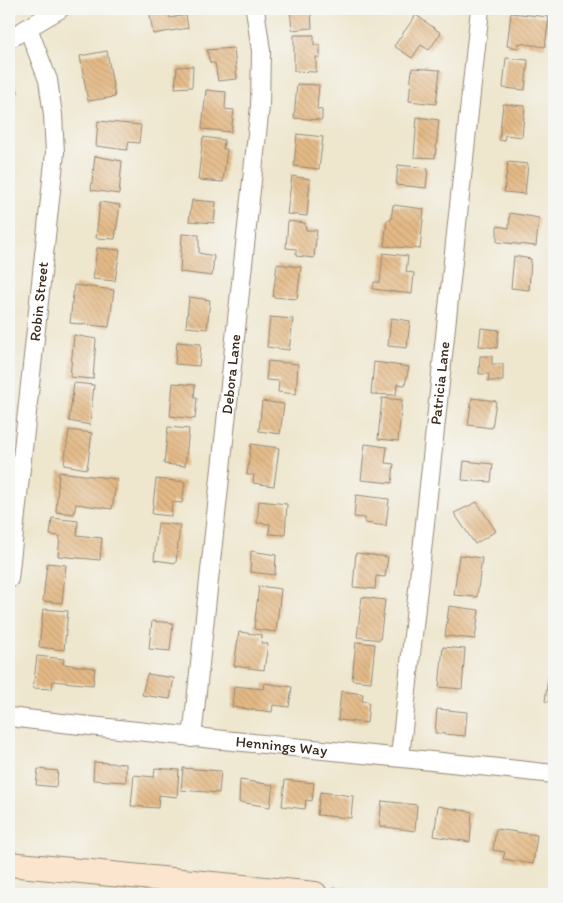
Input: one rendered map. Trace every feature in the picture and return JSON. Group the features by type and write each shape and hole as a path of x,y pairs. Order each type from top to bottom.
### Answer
{"street":[{"path":"9,39 60,9"},
{"name":"Debora Lane","path":"192,738 260,106 261,51 255,9"},
{"name":"Patricia Lane","path":"400,757 480,9"},
{"name":"Robin Street","path":"9,578 55,153 53,114 48,80 28,28"},
{"name":"Hennings Way","path":"9,717 192,738 400,757 554,774"},
{"path":"9,864 180,887 316,894"}],"building":[{"path":"149,9 168,9 170,18 186,15 188,28 153,34"},
{"path":"196,9 213,9 213,10 197,12"},
{"path":"290,9 311,9 312,28 292,30"},
{"path":"511,13 549,17 545,47 519,43 518,48 507,46"},
{"path":"416,15 441,33 429,50 421,45 412,58 394,46"},
{"path":"294,35 314,35 314,45 320,45 320,57 316,57 316,72 294,71"},
{"path":"234,48 237,79 218,81 215,63 210,63 207,50"},
{"path":"107,51 115,97 88,101 80,56"},
{"path":"506,58 528,60 525,90 503,88"},
{"path":"193,66 192,87 175,88 177,67"},
{"path":"412,68 440,70 436,104 409,101"},
{"path":"9,73 18,92 9,96"},
{"path":"297,84 319,85 317,109 322,110 322,120 294,118"},
{"path":"206,90 226,92 225,109 234,110 231,132 202,129"},
{"path":"9,96 13,105 9,107"},
{"path":"503,104 525,106 522,137 505,135 504,141 499,140"},
{"path":"417,117 439,120 435,158 414,157"},
{"path":"98,121 141,125 139,143 129,142 127,150 96,146"},
{"path":"297,134 323,137 319,169 294,166"},
{"path":"203,137 224,140 223,149 227,149 223,182 198,180"},
{"path":"95,156 122,161 119,194 91,190"},
{"path":"508,162 528,164 525,194 504,192"},
{"path":"398,165 428,168 426,188 396,185"},
{"path":"292,176 310,179 307,216 287,214"},
{"path":"9,181 14,181 12,223 9,222"},
{"path":"192,200 216,202 214,223 189,221"},
{"path":"100,202 120,205 115,239 96,238"},
{"path":"393,205 424,209 420,249 384,246 387,220 391,220"},
{"path":"510,213 539,218 536,246 497,242 497,226 509,228"},
{"path":"288,221 305,223 306,230 317,230 314,258 296,256 296,249 286,248"},
{"path":"182,234 199,235 199,253 214,256 212,276 180,272"},
{"path":"97,248 120,250 115,281 93,279"},
{"path":"383,253 408,256 406,272 414,273 412,294 373,289 374,282 380,282"},
{"path":"514,256 531,259 529,290 511,288"},
{"path":"277,264 301,267 297,299 273,297"},
{"path":"74,285 114,290 109,327 70,323"},
{"path":"189,297 210,300 207,329 186,327"},
{"path":"270,317 293,319 289,350 267,347"},
{"path":"391,318 410,321 407,348 388,346"},
{"path":"481,328 499,330 497,348 479,346"},
{"path":"74,335 96,339 93,379 70,377"},
{"path":"177,342 201,344 199,366 175,364"},
{"path":"480,356 492,356 492,364 503,364 503,381 488,381 489,374 479,374"},
{"path":"268,361 298,364 296,394 278,392 279,381 266,380"},
{"path":"374,362 409,367 405,385 397,384 396,395 371,394"},
{"path":"74,383 94,385 90,425 69,421"},
{"path":"173,383 195,385 194,398 197,398 195,419 170,416"},
{"path":"382,398 402,400 398,441 378,439"},
{"path":"472,398 496,401 492,428 468,425"},
{"path":"262,401 284,404 280,434 259,431"},
{"path":"168,427 189,429 185,466 164,464"},
{"path":"69,430 92,433 87,469 64,465"},
{"path":"251,444 279,448 274,486 253,483 254,475 247,475"},
{"path":"365,444 387,447 385,463 394,464 392,483 361,480"},
{"path":"464,461 493,464 491,482 462,480"},
{"path":"59,472 117,479 112,509 76,504 74,514 56,512"},
{"path":"156,479 185,482 182,503 172,502 171,516 152,514"},
{"path":"356,495 389,499 386,526 365,523 365,518 354,517"},
{"path":"259,501 287,504 285,535 269,534 270,524 257,523"},
{"path":"477,502 496,531 475,544 454,513"},
{"path":"52,518 78,521 77,535 102,538 100,560 58,556 60,536 50,535"},
{"path":"158,523 180,525 176,563 154,560"},
{"path":"251,551 276,555 275,575 250,572"},
{"path":"356,553 388,557 385,577 376,576 375,589 353,587"},
{"path":"459,555 482,558 477,597 454,595"},
{"path":"47,563 66,565 62,603 43,601"},
{"path":"259,586 281,589 276,632 254,629"},
{"path":"362,597 385,600 380,640 357,637"},
{"path":"449,606 479,610 475,639 445,636"},
{"path":"43,609 68,611 64,650 39,647"},
{"path":"152,621 173,623 170,651 149,649"},
{"path":"239,632 262,635 261,643 268,644 264,670 234,666"},
{"path":"356,642 375,644 371,682 352,680"},
{"path":"443,647 465,649 462,689 439,687"},
{"path":"37,656 64,659 63,664 95,668 93,685 53,681 52,689 33,688"},
{"path":"551,656 554,656 554,703 545,701"},
{"path":"147,674 174,678 170,699 142,695"},
{"path":"264,683 292,687 289,707 273,705 272,712 232,707 234,686 263,689"},
{"path":"341,691 363,694 362,701 369,702 367,723 338,720"},
{"path":"437,709 467,712 465,736 435,733"},
{"path":"553,731 554,752 552,752"},
{"path":"94,762 126,764 126,782 93,780"},
{"path":"155,768 179,770 177,797 159,795 158,808 131,806 134,775 154,777"},
{"path":"183,768 221,771 219,793 181,790"},
{"path":"38,769 58,771 56,787 36,785"},
{"path":"240,780 273,785 270,807 239,802"},
{"path":"285,780 314,783 312,801 306,800 305,809 282,806"},
{"path":"320,792 353,796 351,818 317,815"},
{"path":"382,801 417,805 415,831 379,826"},
{"path":"438,806 472,812 470,842 434,836"},
{"path":"496,829 537,835 533,864 503,859 505,852 493,850"}]}
